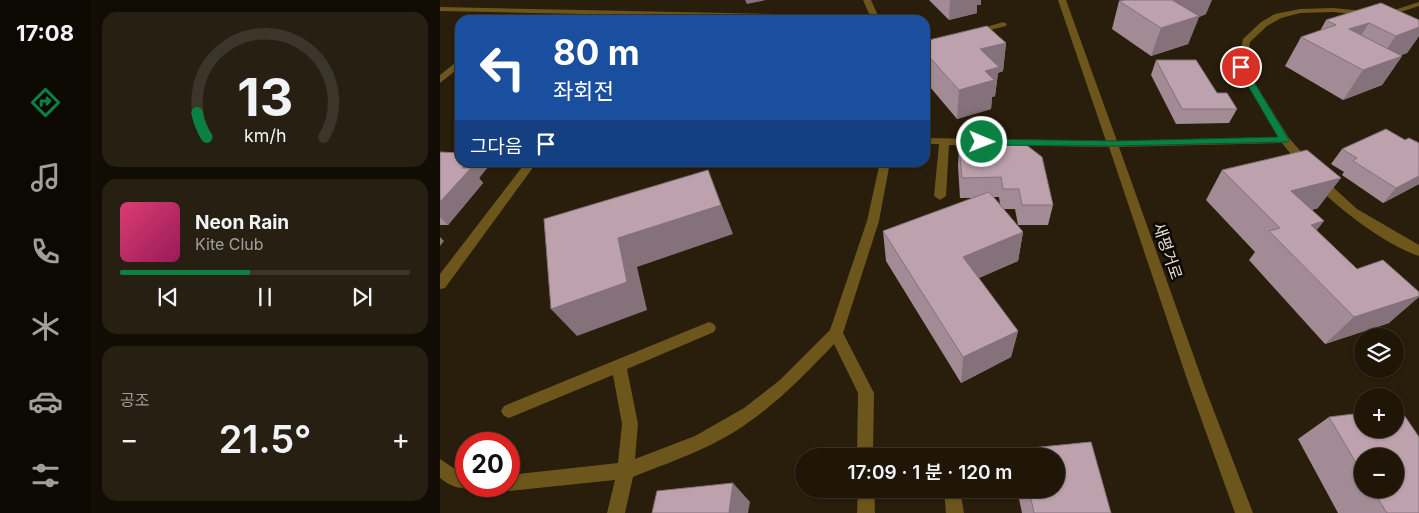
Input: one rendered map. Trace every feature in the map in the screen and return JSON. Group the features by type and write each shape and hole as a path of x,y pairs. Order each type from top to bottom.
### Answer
{"street":[{"path":"867,0 874,15"},
{"name":"새평거로","path":"1062,0 1114,144 1214,436 1244,513"},
{"path":"1419,4 1385,15 1332,10 1300,11 1278,16 1264,24 1246,41 1241,67 1285,140 1330,194 1386,234 1419,251"},
{"path":"440,9 656,9 711,15"},
{"path":"651,15 656,9"},
{"path":"511,15 516,10"},
{"path":"968,33 1003,24"},
{"path":"440,80 455,66"},
{"path":"930,141 1114,144 1285,140"},
{"path":"940,196 944,141"},
{"path":"440,284 528,167"},
{"path":"520,482 626,471 700,442 749,413 785,385 836,333 873,221 884,167"},
{"path":"509,411 709,328"},
{"path":"836,333 866,393 865,448"},
{"path":"616,513 626,471 630,424 619,365"},
{"path":"440,467 455,479"},
{"path":"866,498 866,513"},
{"path":"954,498 956,513"}],"building":[{"path":"1172,0 1199,16 1161,28 1119,1"},
{"path":"1381,3 1419,20 1419,27 1396,36 1369,23 1349,29 1402,56 1363,70 1301,37 1336,25 1326,20"},
{"path":"987,26 1006,43 980,49 999,67 985,71 994,80 959,90 930,58 930,40"},
{"path":"1156,60 1196,60 1217,93 1227,93 1237,109 1182,109"},
{"path":"1386,129 1405,140 1409,138 1419,143 1419,176 1396,188 1353,161 1357,158 1342,149"},
{"path":"1025,144 1042,157 1053,205 1022,205 1019,189 1003,189 1001,177 962,178 959,145"},
{"path":"1307,150 1341,178 1291,191 1324,221 1311,225 1357,269 1383,260 1419,292 1419,296 1354,317 1269,231 1280,228 1222,170"},
{"path":"440,152 455,153 455,167 471,168 440,202"},
{"path":"708,170 721,205 618,238 627,282 551,309 544,219"},
{"path":"989,192 1023,232 963,257 1018,331 963,357 883,231"},
{"path":"1354,414 1354,438 1404,438 1404,415 1419,437 1419,513 1387,513 1378,498 1404,498 1404,448 1354,448 1354,459 1329,417"},
{"path":"1091,442 1111,513 1034,513 1031,498 1065,498 1065,448 1031,448"},
{"path":"733,483 729,513 652,513 657,491"}],"route":[{"path":"982,142 1114,144 1285,140 1259,100 1241,67"}]}
